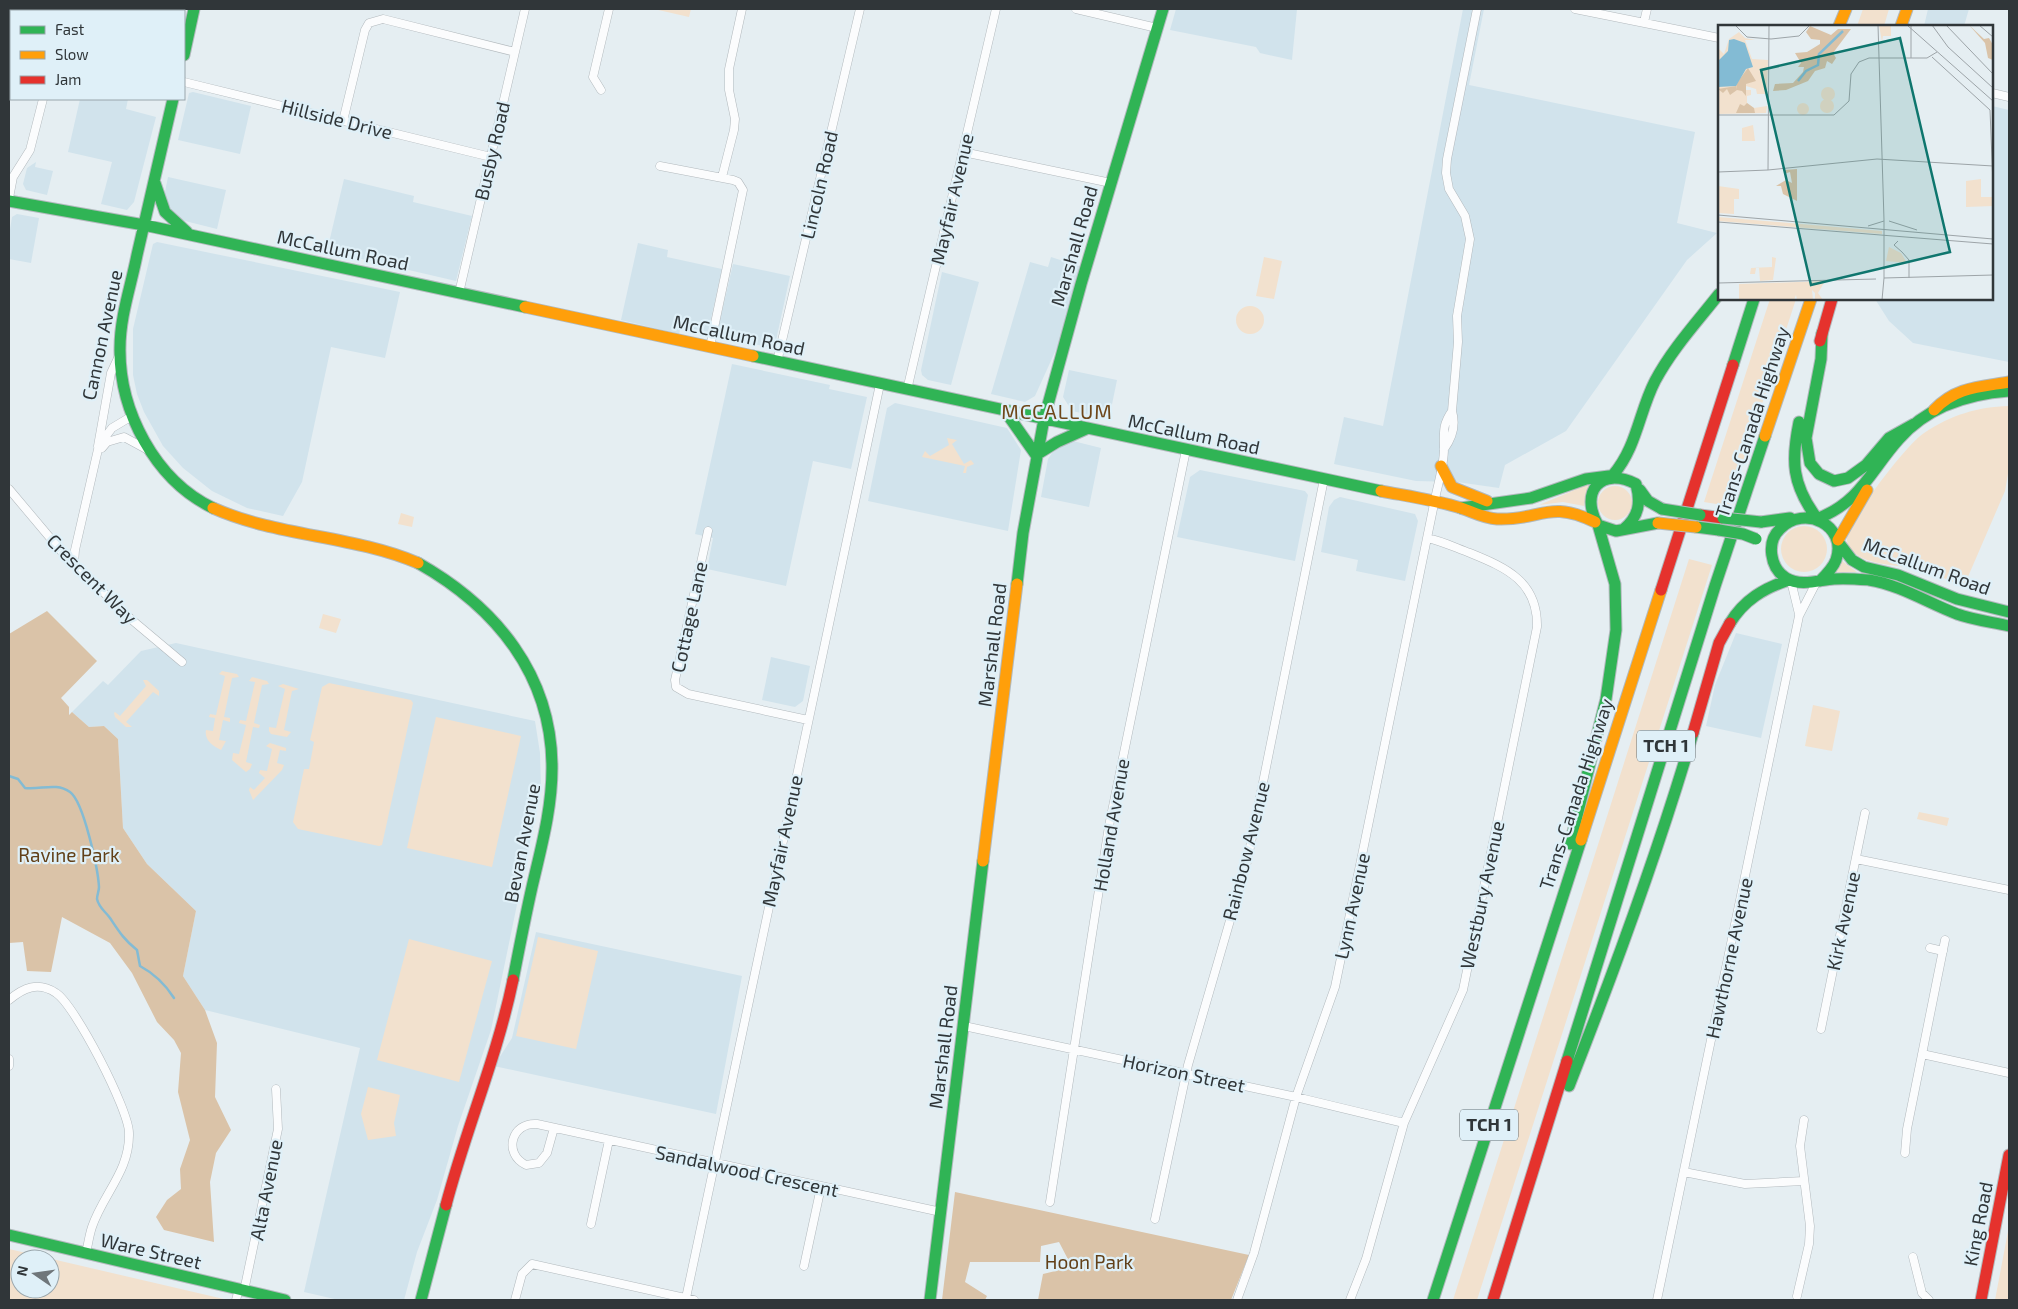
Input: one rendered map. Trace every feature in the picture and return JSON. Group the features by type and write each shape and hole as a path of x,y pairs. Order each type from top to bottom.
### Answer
{"main road":[{"path":"185,50 194,9"},
{"name":"Marshall Road","path":"930,1300 1024,533 1036,455 1044,419 1111,183 1163,9"},
{"path":"1839,25 1847,9"},
{"path":"1843,25 1847,9"},
{"path":"1901,25 1906,9"},
{"name":"Cannon Avenue","path":"120,354 122,322 174,100"},
{"path":"154,181 161,207 170,220 193,236"},
{"name":"McCallum Road","path":"9,200 144,225 1434,504 1461,508 1483,517 1492,518 1570,510 1596,523"},
{"path":"1544,949 1601,719 1615,643 1617,615 1615,584 1592,515 1590,499 1598,485 1611,476 1632,450 1646,399 1655,379 1718,295"},
{"name":"Trans-Canada Highway","path":"1433,1300 1754,300"},
{"name":"Trans-Canada Highway","path":"1493,1300 1715,586 1811,300"},
{"path":"1832,300 1798,426 1794,462 1797,490 1803,501 1817,518 1830,528 1838,542"},
{"path":"1822,333 1820,359 1806,438 1808,457 1819,474 1834,481 1848,478 1866,465 1890,438 1934,410 1945,398 1964,390 2009,382"},
{"name":"Bevan Avenue","path":"120,354 122,376 132,416 149,451 181,485 223,513 255,523 382,549 435,571 470,596 503,629 528,668 547,722 551,748 551,797 500,1032 466,1134 421,1300"},
{"path":"1934,410 1967,398 2009,391"},
{"path":"1005,411 1036,455 1057,442 1086,429"},
{"path":"1611,476 1624,476 1636,484 1648,501 1662,509 1761,522 1795,518 1817,518 1837,512 1846,506 1899,438 1914,424"},
{"path":"1441,466 1444,479 1450,487 1491,502"},
{"path":"1526,1196 1618,961 1666,825 1719,643 1731,620 1748,599 1769,586 1790,580 1819,581 1837,559 1838,542 1879,466"},
{"name":"McCallum Road","path":"1461,508 1481,502 1528,499 1544,495 1584,478 1611,476"},
{"path":"1624,529 1636,519 1640,511 1641,502 1636,484"},
{"path":"1772,559 1773,538 1778,529 1795,518"},
{"path":"1596,523 1608,530 1658,523 1744,534 1756,539 1790,580"},
{"name":"McCallum Road","path":"1838,542 1852,560 1864,567 1898,576 1957,599 2009,612"},
{"name":"McCallum Road","path":"1819,581 1857,579 1885,583 1913,593 1953,612 2009,626"},
{"name":"King Road","path":"1981,1300 2009,1155"},
{"name":"Ware Street","path":"9,1235 86,1253 240,1294 285,1300"}],"street":[{"name":"Busby Road","path":"459,293 525,9"},
{"path":"599,88 593,77 609,9"},
{"path":"722,177 734,130 735,119 729,90 729,69 742,9"},
{"name":"Lincoln Road","path":"778,362 860,9"},
{"name":"Mayfair Avenue","path":"907,390 996,9"},
{"path":"1076,9 1157,28"},
{"name":"Lynn Avenue","path":"1238,1300 1254,1253 1296,1097 1335,987 1444,449 1450,440 1454,421 1452,411 1458,342 1457,316 1470,239 1465,216 1448,189 1446,173 1458,99 1477,9"},
{"path":"1575,9 1718,38"},
{"path":"1644,22 1647,9"},
{"path":"343,121 365,30 375,20 383,19 515,52"},
{"name":"Hillside Drive","path":"185,82 491,157"},
{"path":"1993,93 2009,97"},
{"path":"9,200 13,177 30,150 43,100"},
{"path":"964,152 1111,183"},
{"path":"660,166 722,177 738,182 742,187 743,194 710,347"},
{"name":"Cannon Avenue","path":"74,564 75,550 97,453 99,431 111,373 120,354"},
{"name":"Mayfair Avenue","path":"690,1299 714,1164 880,384"},
{"name":"Cannon Avenue","path":"97,453 104,437 112,428 132,416"},
{"path":"97,453 107,442 124,438 137,442 149,451"},
{"name":"Holland Avenue","path":"1050,1202 1109,826 1186,450"},
{"name":"Rainbow Avenue","path":"1155,1219 1186,1073 1246,862 1324,479"},
{"name":"Crescent Way","path":"9,489 62,552 132,620 182,662"},
{"name":"Cottage Lane","path":"708,531 675,680 676,687 688,694 808,720"},
{"name":"Westbury Avenue","path":"1350,1300 1366,1259 1404,1123 1463,990 1537,627 1537,613 1534,602 1527,588 1515,576 1496,564 1427,538"},
{"name":"Hawthorne Avenue","path":"1657,1300 1799,616 1797,598 1790,580"},
{"name":"Hawthorne Avenue","path":"1799,616 1819,581"},
{"name":"Kirk Avenue","path":"1821,1029 1865,813"},
{"path":"1856,859 2009,890"},
{"path":"1905,1153 1922,1054 1945,940"},
{"path":"1930,948 1942,951"},
{"path":"9,1000 18,992 35,986 57,993 74,1014 120,1098 125,1114 129,1132 123,1168 92,1226 86,1253"},
{"name":"Horizon Street","path":"964,1026 1296,1097 1404,1123"},
{"path":"1922,1054 2009,1072"},
{"path":"9,1059 9,1066"},
{"name":"Alta Avenue","path":"240,1294 278,1129 276,1089"},
{"path":"1798,1296 1809,1244 1810,1226 1800,1146 1804,1120"},
{"name":"Sandalwood Crescent","path":"554,1128 547,1153 539,1163 526,1165 516,1158 512,1146 516,1132 520,1128 531,1124 554,1128 941,1212"},
{"path":"591,1224 609,1140"},
{"path":"1684,1172 1744,1184 1804,1181"},
{"path":"804,1266 821,1187"},
{"path":"1913,1257 1922,1293 1929,1300"},
{"path":"515,1300 522,1274 532,1264 690,1299"}],"shaded area":[{"path":"53,9 100,9 100,10"},
{"path":"654,9 691,9 689,17"},
{"path":"1176,9 1297,9 1292,60 1260,53 1256,47 1170,30"},
{"path":"1463,9 1484,9 1469,85 1695,132 1677,223 1717,233 1687,260 1566,431 1505,465 1499,488 1457,482 1416,481 1334,464 1344,417 1383,426"},
{"path":"1863,9 1889,9 1884,25 1857,25"},
{"path":"1928,9 1969,9 1964,25 1924,25"},
{"path":"193,92 251,106 240,154 178,140 189,93"},
{"path":"80,100 128,100 126,109 156,117 134,202 127,210 101,204 112,162 68,152"},
{"path":"1993,106 2009,110 2009,362 1913,343 1889,321 1876,300 1993,300"},
{"path":"36,162 35,167 53,171 47,195 26,190 23,184 27,168"},
{"path":"168,177 226,190 217,229 185,221 174,216 166,204 165,192"},
{"path":"344,179 414,196 413,202 472,216 456,281 327,251"},
{"path":"17,214 39,218 31,263 9,259 9,236 12,217"},
{"path":"157,242 400,292 385,358 331,347 302,482 283,516 247,508 212,491 183,468 163,446 144,412 137,394 133,375 133,329 153,244"},
{"path":"638,243 668,250 667,257 722,269 708,332 681,327 679,334 621,320"},
{"path":"1051,257 1082,267 1059,343 1035,396 1025,402 991,394 1030,262 1048,267"},
{"path":"1264,257 1282,261 1274,299 1256,296"},
{"path":"733,264 790,276 775,345 772,348 720,337 717,333"},
{"path":"942,272 979,282 951,385 928,380 922,375 921,370"},
{"path":"1770,300 1796,300 1729,506 1704,502"},
{"path":"1250,306 1260,310 1264,320 1260,330 1250,334 1240,330 1236,320 1240,310"},
{"path":"732,364 830,385 829,389 867,397 851,469 813,461 786,586 707,569 713,538 695,534"},
{"path":"1069,370 1117,380 1109,419 1072,411 1063,397"},
{"path":"895,403 1007,428 1021,450 1008,531 868,501 887,408"},
{"path":"2009,406 2009,468 2005,491 1964,586 1921,570 1867,560 1852,551 1847,543 1847,537 1858,514 1880,482 1916,440 1924,433 1954,417 1975,410"},
{"path":"947,438 957,440 952,444 964,464 971,460 974,464 967,467 966,473 963,473 965,466 922,457 925,451 930,456 949,445"},
{"path":"1073,441 1101,448 1089,507 1041,497 1048,459 1052,453 1066,443"},
{"path":"1200,470 1305,491 1308,495 1295,561 1177,537 1190,477"},
{"path":"1589,484 1584,506 1563,502 1539,505"},
{"path":"1615,486 1627,491 1632,503 1627,515 1615,520 1603,515 1598,503 1603,491"},
{"path":"1340,497 1415,514 1418,521 1405,581 1356,571 1358,560 1321,552 1329,507 1334,500"},
{"path":"401,513 414,517 412,527 398,524"},
{"path":"1799,526 1809,526 1821,532 1826,540 1826,558 1821,566 1813,571 1799,572 1791,569 1784,562 1781,554 1781,544 1784,536 1791,529"},
{"path":"1689,559 1712,565 1477,1300 1453,1300"},
{"path":"1842,561 1857,572 1836,572"},
{"path":"323,614 341,619 336,633 319,628"},
{"path":"1736,633 1782,644 1761,738 1706,726 1715,685"},
{"path":"176,643 535,721 540,753 541,789 491,1030 458,1126 437,1200 417,1252 404,1300 339,1300 304,1292 360,1048 205,1010 183,976 196,911 147,864 123,828 118,739 104,726 89,727 72,712 103,681 108,685 141,651"},
{"path":"771,657 810,666 803,701 795,707 762,700"},
{"path":"222,671 237,674 239,677 232,678 224,717 230,718 230,722 223,720 219,740 226,741 221,750 215,747 206,737 206,730 213,731 215,718 209,717 210,714 216,715 225,676 219,674"},
{"path":"252,677 267,681 269,684 262,685 254,723 260,725 259,728 253,727 246,762 252,764 246,772 232,760 233,753 239,754 246,725 239,723 240,720 246,721 255,682 249,681"},
{"path":"143,680 147,680 159,691 159,696 153,692 126,722 132,727 126,727 115,717 114,713 120,716 146,686"},
{"path":"329,683 411,700 413,703 382,845 379,846 298,829 293,822 304,769 309,769 314,742 310,740 322,687"},
{"path":"283,684 299,689 292,691 284,730 291,732 287,737 271,734 269,731 269,727 276,728 285,689 278,686"},
{"path":"1813,705 1840,711 1832,751 1805,746"},
{"path":"436,717 521,736 492,867 407,848"},
{"path":"270,743 286,748 286,751 280,750 277,763 284,765 282,770 253,800 249,790 250,787 254,790 265,778 259,773 260,770 267,771 272,749 266,746"},
{"path":"1919,812 1949,818 1947,826 1917,819"},
{"path":"536,932 742,976 716,1114 494,1066 512,1038"},
{"path":"538,937 598,951 576,1049 516,1036"},
{"path":"409,939 492,961 459,1082 377,1060"},
{"path":"368,1087 400,1095 394,1123 396,1136 368,1140 361,1114"},
{"path":"2009,1226 2009,1300 1995,1300"},
{"path":"9,1249 10,1299 60,1299 60,1261 228,1300 9,1300"}],"green space":[{"name":"Ravine Park","path":"47,611 97,661 61,698 69,707 69,715 72,712 89,727 104,726 118,739 123,828 147,864 196,911 183,976 205,1010 217,1043 215,1097 231,1130 216,1153 210,1182 214,1242 164,1230 156,1217 167,1200 181,1189 180,1169 190,1140 178,1092 181,1053 174,1040 157,1022 132,973 110,943 62,917 51,972 27,971 23,942 9,943 9,634"},
{"name":"Hoon Park","path":"955,1192 1249,1255 1231,1300 1038,1300 1043,1274 1072,1267 1059,1242 1041,1246 1040,1262 970,1262 965,1282 987,1296 985,1300 942,1300"}],"waterway":[{"path":"9,776 18,779 25,788 59,787 70,792 75,798 85,822 93,852 98,878 97,899 99,905 125,939 137,950 140,966 159,980 174,998"}],"traffic: fast":[{"path":"185,50 194,9"},
{"path":"1017,584 1023,533 1044,419 1081,284 1163,9"},
{"path":"173,100 124,313 120,336 121,372 126,396 134,419 144,441 158,462 192,496 213,508"},
{"path":"155,183 165,212 187,232"},
{"path":"9,201 144,225 525,307"},
{"path":"1613,475 1633,441 1650,393 1662,369 1685,336 1718,295"},
{"path":"1733,365 1754,300"},
{"path":"1822,333 1821,359 1806,438 1810,463 1819,474 1834,481 1848,478 1866,465 1889,438 1914,424"},
{"path":"753,356 1381,491"},
{"path":"1819,518 1833,511 1855,494 1899,439 1922,418 1949,404 1964,399 2009,391"},
{"path":"1005,411 1036,455"},
{"path":"1799,422 1796,436 1795,472 1802,494 1816,517"},
{"path":"1036,455 1057,442 1086,429"},
{"path":"1567,1061 1715,586 1765,436"},
{"path":"1461,508 1531,498 1586,479 1609,476"},
{"path":"1624,529 1633,519 1638,509 1636,484 1624,479 1613,478 1604,480 1597,485 1592,493 1593,513 1598,525 1616,531 1658,523"},
{"path":"1640,490 1648,501 1662,509"},
{"path":"1662,509 1700,515"},
{"path":"1723,518 1761,522"},
{"path":"1761,522 1790,518"},
{"path":"1820,581 1822,579 1827,574 1831,569 1836,560 1838,548 1836,537 1830,528 1822,522 1801,518 1790,522 1776,534 1773,541 1772,555 1776,568 1781,574 1792,581 1804,583 1843,579 1880,582 1957,614 2009,626"},
{"path":"1570,844 1606,699 1616,630 1615,584 1598,525"},
{"path":"1696,527 1719,530"},
{"path":"1719,530 1743,534 1756,539"},
{"path":"1839,543 1852,560 1864,567 1898,575 1957,599 2009,612"},
{"path":"418,563 472,601 495,623 514,647 530,674 542,703 549,734 552,783 548,813 513,980"},
{"path":"1730,623 1748,601 1763,591 1789,580"},
{"path":"1569,1086 1635,911 1680,778 1693,733"},
{"path":"1433,1300 1581,840"},
{"path":"930,1300 983,861"},
{"path":"421,1300 446,1205"},
{"path":"9,1235 285,1300"}],"traffic: slow":[{"path":"1839,25 1846,9"},
{"path":"1901,25 1907,9"},
{"path":"1765,436 1811,300"},
{"path":"525,307 753,356"},
{"path":"1934,410 1942,402 1959,392 2009,382"},
{"path":"1441,466 1452,487 1487,501"},
{"path":"1838,540 1867,490"},
{"path":"1381,491 1421,498 1497,519 1512,519 1555,511 1579,515 1595,522"},
{"path":"213,508 263,525 367,547 418,563"},
{"path":"1658,523 1696,527"},
{"path":"983,861 1017,584"},
{"path":"1581,840 1661,590"}],"traffic: jam":[{"path":"1820,341 1832,300"},
{"path":"1661,590 1733,365"},
{"path":"1700,515 1723,518"},
{"path":"1693,733 1719,643 1730,623"},
{"path":"446,1205 499,1037 513,980"},
{"path":"1493,1300 1567,1061"},
{"path":"1981,1300 2009,1155"}],"district":[{"name":"MCCALLUM","path":"1057,412"}]}
